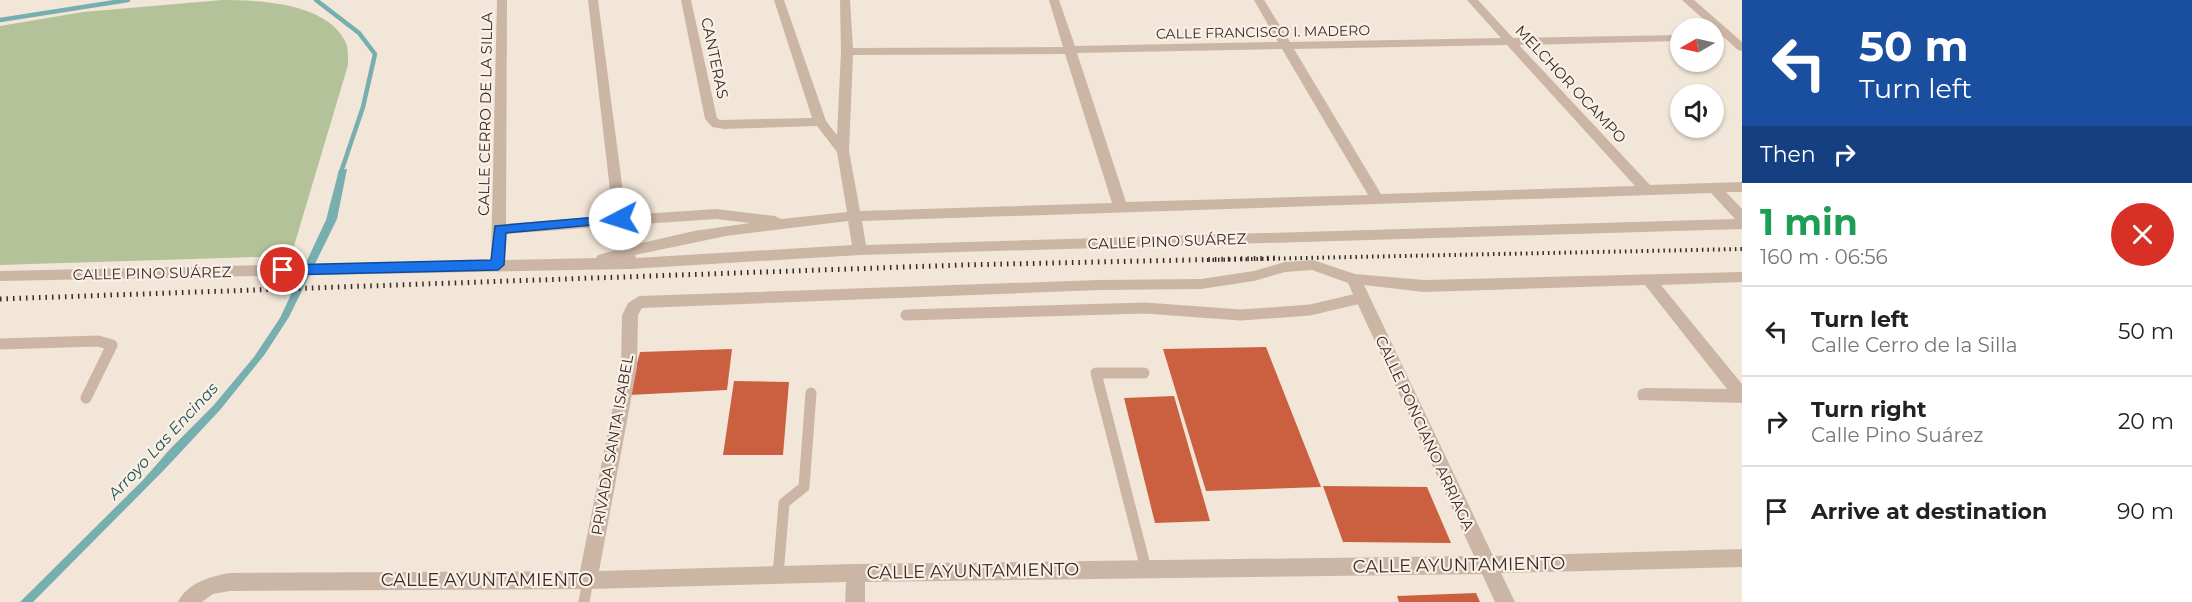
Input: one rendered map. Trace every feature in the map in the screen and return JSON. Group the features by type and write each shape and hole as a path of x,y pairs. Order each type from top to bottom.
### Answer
{"street":[{"name":"CALLE CERRO DE LA SILLA","path":"498,265 502,0"},
{"path":"593,0 620,219 628,257"},
{"name":"CANTERAS","path":"686,0 711,119 716,124 820,122"},
{"path":"778,0 820,122 843,151"},
{"path":"845,0 847,52 843,151 860,250"},
{"path":"1054,0 1121,208"},
{"path":"1259,0 1377,199"},
{"name":"MELCHOR OCAMPO","path":"1473,0 1646,189"},
{"path":"1687,0 1742,48"},
{"path":"1724,36 1742,36"},
{"name":"CALLE FRANCISCO I. MADERO","path":"847,52 1670,38"},
{"path":"1714,187 1742,218"},
{"name":"CALLE PINO SUÁREZ","path":"0,276 592,263 786,223 853,216 1742,187"},
{"name":"CALLE PINO SUÁREZ","path":"500,229 620,219 725,215 786,223"},
{"name":"CALLE PINO SUÁREZ","path":"628,257 1742,224"},
{"name":"PRIVADA SANTA ISABEL","path":"588,580 629,367 632,309 639,302 1099,285 1200,284 1299,265 1323,267 1354,279"},
{"path":"1354,279 1424,286 1742,277"},
{"name":"CALLE PONCIANO ARRIAGA","path":"1354,279 1505,602"},
{"path":"1649,280 1742,396"},
{"path":"1645,395 1742,396"},
{"name":"CALLE AYUNTAMIENTO","path":"188,602 216,583 230,582 588,580 856,573 1488,565 1742,558"},
{"path":"855,602 856,573"}],"lane":[{"path":"906,315 1124,308 1241,315 1311,310 1361,298"},
{"path":"0,344 98,341 112,345 86,398"},
{"path":"1144,373 1096,373 1146,569"},
{"path":"778,575 784,503 804,487 811,393"},
{"path":"584,602 588,580"}],"green space":[{"path":"222,0 274,3 311,13 326,21 339,32 347,46 348,65 291,256 0,265 0,26 83,12"}],"water":[{"path":"347,169 337,219 289,317 265,354 220,410 163,471 33,602 20,602 143,480 213,406 254,357 280,318 326,220 339,170"}],"building":[{"path":"1266,347 1321,487 1206,491 1163,349"},
{"path":"732,349 727,390 629,395 640,352"},
{"path":"734,381 789,382 783,455 723,455"},
{"path":"1174,396 1210,521 1155,523 1124,398"},
{"path":"1323,486 1427,487 1451,543 1343,542"},
{"path":"1476,593 1480,602 1399,602 1397,596"}],"waterway":[{"name":"Arroyo Las Encinas","path":"0,20 128,0"},
{"name":"Arroyo Las Encinas","path":"316,0 359,33 375,54 363,107 340,175"}],"railway":[{"path":"1207,260 1742,249"},
{"path":"0,299 962,265 1280,258"}],"route":[{"path":"283,270 498,265 500,229 620,219"}]}
